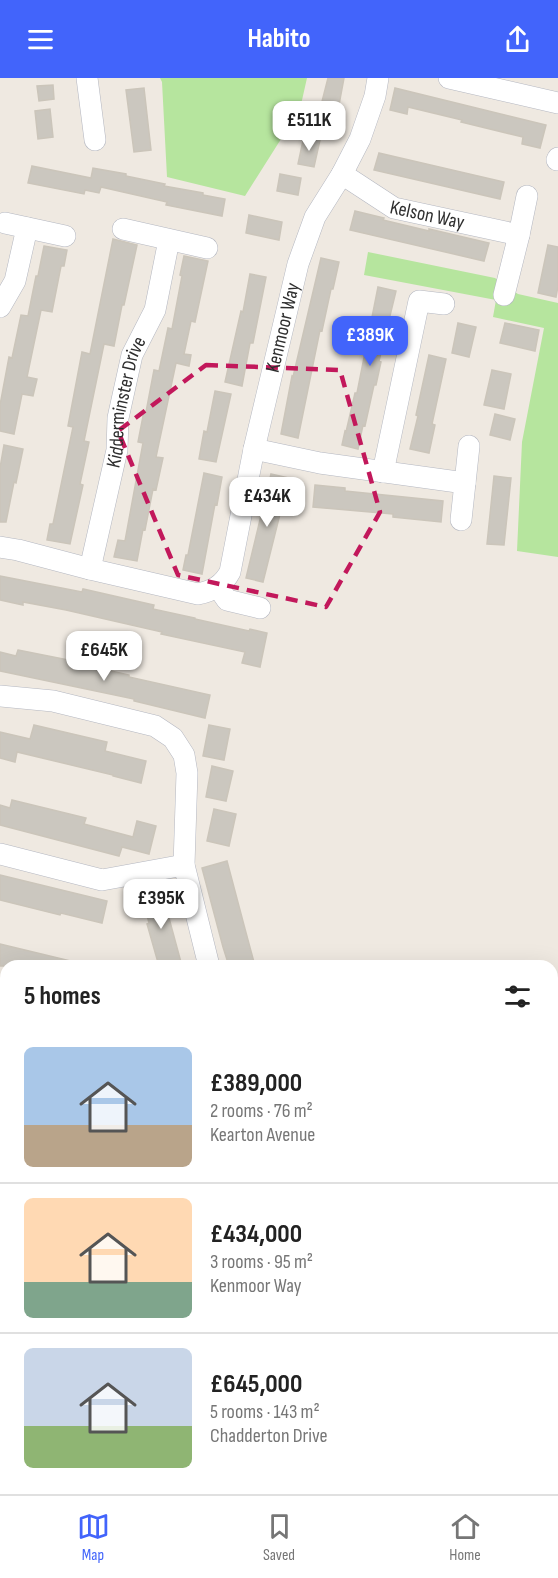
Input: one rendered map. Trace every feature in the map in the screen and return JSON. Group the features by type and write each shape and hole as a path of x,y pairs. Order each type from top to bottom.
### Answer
{"street":[{"path":"87,78 95,140"},
{"name":"Kenmoor Way","path":"218,587 226,580 230,572 254,449 298,264 315,218 360,139 375,96 378,78"},
{"path":"449,78 558,103"},
{"name":"Kelson Way","path":"342,174 394,208 519,235"},
{"path":"504,295 527,196"},
{"path":"5,223 65,236"},
{"path":"0,307 15,281 27,228"},
{"path":"123,229 207,248"},
{"name":"Kidderminster Drive","path":"90,569 117,450 118,418 132,355 154,310 169,240"},
{"path":"383,472 418,301 444,304"},
{"path":"461,520 469,446"},
{"path":"254,449 320,463 465,483"},
{"path":"0,547 198,594 218,587 227,600 260,608"},
{"path":"0,696 53,701 155,726 173,738 184,755 187,773 184,865 207,960"},
{"path":"0,855 102,880 184,865"}],"highlighted area":[{"path":"206,365 340,370 380,512 326,607 178,575 118,431"}],"green space":[{"path":"160,78 307,78 300,109 245,196 167,177"},
{"path":"368,252 495,278 518,294 558,303 558,557 517,551 522,442 544,328 493,317 496,300 364,275"}],"building":[{"path":"328,78 344,78 333,137 314,133"},
{"path":"53,85 54,99 39,101 37,86"},
{"path":"144,88 151,150 134,152 126,90"},
{"path":"395,88 546,125 540,148 522,144 523,137 461,122 462,120 408,107 407,114 390,110"},
{"path":"50,109 53,137 38,139 35,111"},
{"path":"304,136 320,140 314,167 298,164"},
{"path":"379,153 504,182 500,199 374,170"},
{"path":"32,166 91,178 93,168 126,174 126,176 165,184 164,186 203,193 203,195 225,199 222,216 166,205 167,202 101,187 99,193 85,190 84,194 28,183"},
{"path":"280,174 301,178 298,195 277,191"},
{"path":"355,211 429,231 429,229 489,243 484,261 350,230"},
{"path":"249,215 282,222 279,240 246,233"},
{"path":"113,239 137,245 124,305 122,305 114,346 104,344 84,441 89,442 80,484 83,485 70,544 47,540 50,524 53,524 73,427 68,426 82,352 90,354"},
{"path":"548,245 558,247 556,297 538,293"},
{"path":"44,246 67,250 64,266 61,266 52,312 41,310 27,377 37,379 33,396 22,394 14,434 0,431 0,405 9,357 12,358 21,315 28,316"},
{"path":"184,256 208,261 195,322 191,321 184,354 191,355 189,366 176,363 156,457 163,458 156,490 153,489 137,561 114,557 118,540 125,541 143,443 138,442 144,411 146,412 154,370 159,371 168,328 172,329"},
{"path":"321,258 339,262 322,331 320,330 298,438 281,434 292,376"},
{"path":"250,274 266,277 242,386 225,382"},
{"path":"378,287 396,291 379,361 381,362 376,385 374,385 358,449 342,445 355,393 357,393"},
{"path":"458,323 476,327 469,357 452,353"},
{"path":"505,323 539,330 535,351 500,343"},
{"path":"429,355 446,359 432,424 435,425 429,453 410,449"},
{"path":"492,370 511,374 504,409 484,405"},
{"path":"215,391 231,394 216,462 199,459"},
{"path":"495,414 515,419 510,440 490,435"},
{"path":"4,445 23,449 6,522 0,522 0,468"},
{"path":"204,473 222,477 202,574 183,570"},
{"path":"271,474 289,478 263,582 246,578"},
{"path":"494,476 511,478 504,545 487,544"},
{"path":"315,485 345,488 345,491 443,501 441,522 393,517 393,514 313,507"},
{"path":"0,576 82,592 83,589 154,605 153,609 267,633 260,667 242,663 245,652 66,610 0,600"},
{"path":"18,650 89,664 89,666 129,675 129,677 210,695 205,718 134,701 134,699 0,671 0,652 16,656"},
{"path":"34,725 107,742 105,751 146,761 141,783 17,752 15,762 0,758 0,732 30,739"},
{"path":"209,725 230,729 224,760 203,756"},
{"path":"212,766 233,771 226,801 206,797"},
{"path":"12,800 86,818 84,824 133,837 137,821 156,826 149,854 122,847 119,856 0,825 0,805 10,808"},
{"path":"214,809 236,814 229,846 207,841"},
{"path":"227,861 253,960 227,960 202,868"},
{"path":"0,875 107,901 102,923 0,900"},
{"path":"162,890 180,960 157,960 142,896"},
{"path":"0,944 67,960 0,960"}]}
